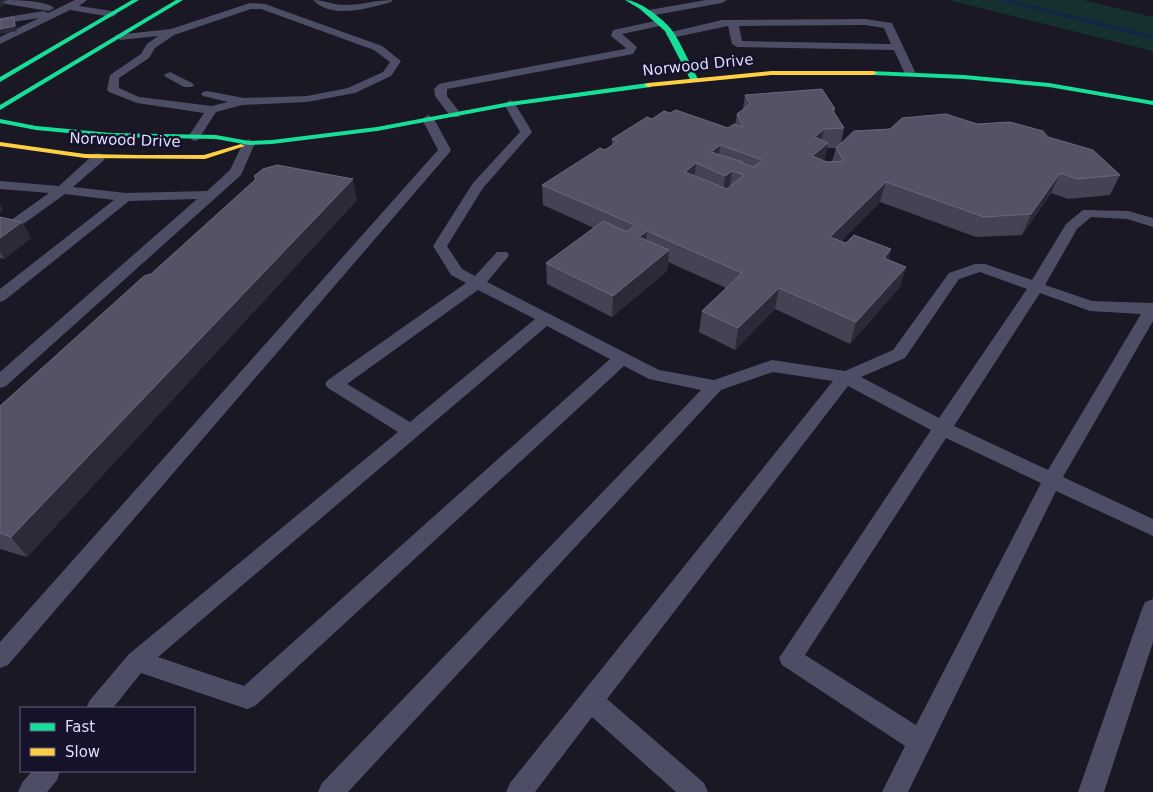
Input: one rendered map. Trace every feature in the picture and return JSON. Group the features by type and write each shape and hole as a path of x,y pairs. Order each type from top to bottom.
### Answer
{"main road":[{"path":"0,80 136,0"},
{"path":"0,108 180,0"},
{"path":"628,0 649,13 671,35 694,79"},
{"name":"Norwood Drive","path":"0,144 99,156 205,156 249,143 325,137 510,104 694,79 771,73 910,74 964,77 1049,85 1153,103"},
{"name":"Norwood Drive","path":"0,121 36,128 111,135 216,138 249,143"}],"lane":[{"path":"42,0 66,9"},
{"path":"5,37 82,0"},
{"path":"318,0 334,8 356,8 388,0"},
{"path":"649,13 722,0"},
{"path":"6,1 112,14"},
{"path":"120,37 172,32 250,6 262,6 378,48 396,61 387,74 351,90 307,100 241,102 212,110 136,100 113,90 114,77 148,61 151,46 172,32"},
{"path":"0,21 66,9"},
{"path":"671,35 722,23 865,22 888,25 910,74"},
{"path":"455,114 441,96 440,89 443,86 629,52 632,48 616,36 617,32 660,23"},
{"path":"733,23 737,44 897,47"},
{"path":"170,75 188,85"},
{"path":"207,94 241,102"},
{"path":"510,104 526,132 478,186 440,246 456,272 655,376 715,386"},
{"path":"194,137 212,110"},
{"path":"0,658 445,150 428,119"},
{"path":"0,382 7,368 236,172 249,143"},
{"path":"3,232 62,190 99,156"},
{"path":"0,185 126,197 209,196"},
{"path":"0,297 126,197"},
{"path":"920,742 790,658 1036,287 1071,227 1088,213 1128,215 1153,223"},
{"path":"411,431 334,384 477,282 502,255"},
{"path":"519,792 846,377 899,354 954,276 980,267 1090,306 1153,308 1052,480 895,792"},
{"path":"99,707 137,661 545,318"},
{"path":"137,661 247,698 622,358"},
{"path":"331,792 715,386 772,366 846,377 942,428 1153,528"},
{"path":"1091,792 1153,609"},
{"path":"590,700 695,792"},
{"path":"31,792 47,772"}],"green space":[{"path":"949,0 1083,0 1153,17 1153,51"}],"building":[{"path":"14,17 15,26 0,29 0,20"},
{"path":"822,89 844,128 824,129 815,137 828,143 812,156 827,162 844,161 836,148 854,131 890,129 902,118 946,114 977,124 1010,122 1043,131 1048,137 1093,150 1120,175 1077,179 1060,173 1031,214 984,217 886,182 830,237 846,243 854,235 891,249 884,258 906,267 856,322 779,288 738,328 702,311 742,273 647,231 639,237 669,250 613,296 546,263 603,221 627,232 635,225 542,185 600,148 605,150 618,141 612,139 647,117 652,119 664,111 670,113 676,110 728,128 734,124 743,127 737,114 750,104 745,95","holes":["720,145 762,160 754,167 711,152","696,163 725,176 732,171 744,175 727,189 685,172"]},
{"path":"277,165 353,179 11,537 0,533 0,406 144,276 151,274 256,179 254,176 263,169"},
{"path":"0,217 22,222 0,238"}],"waterway":[{"path":"1001,0 1153,37"}],"traffic: fast":[{"path":"0,80 136,0"},
{"path":"0,108 180,0"},
{"path":"628,0 642,8 668,30 694,79"},
{"path":"873,73 964,77 1049,85 1153,103"},
{"path":"0,121 36,128 111,135 216,137 249,143 272,142 377,129 510,104 648,85"}],"traffic: slow":[{"path":"648,85 771,73 873,73"},
{"path":"0,144 85,156 140,157 205,157 241,146"}]}
